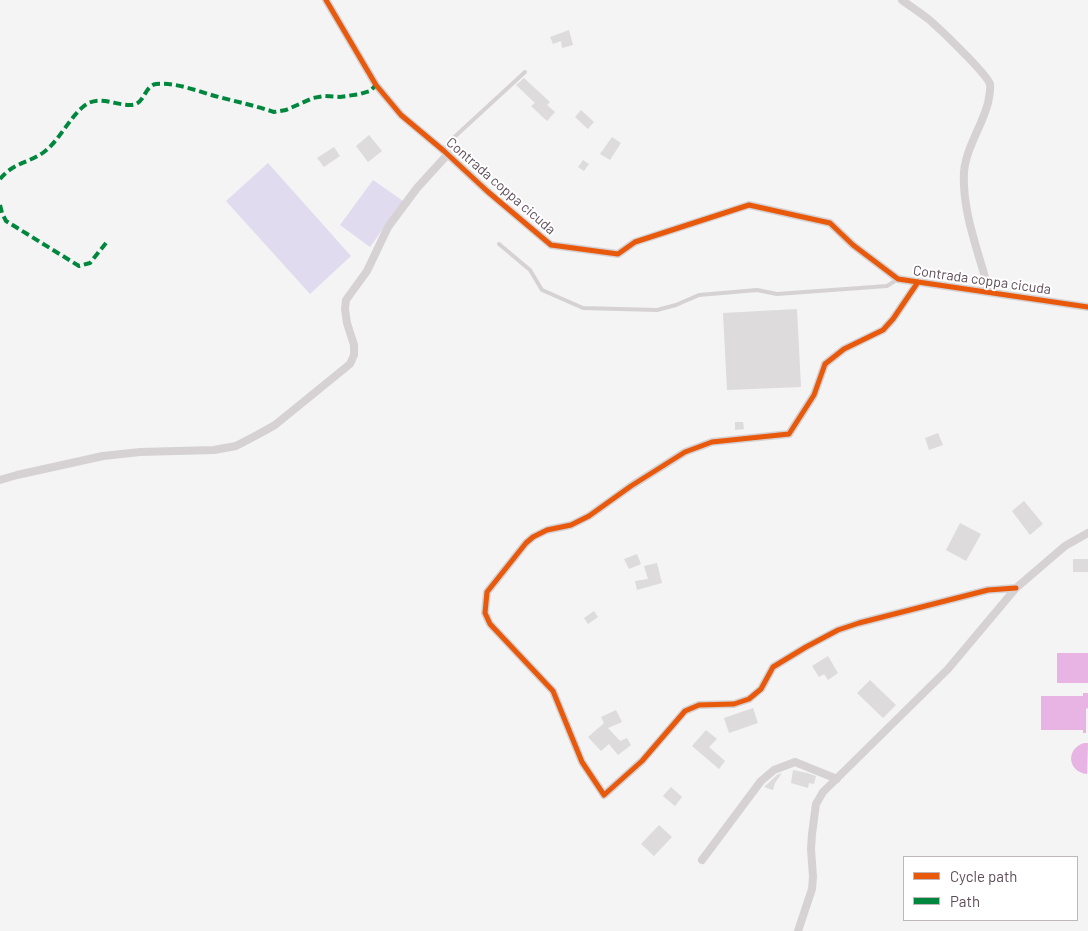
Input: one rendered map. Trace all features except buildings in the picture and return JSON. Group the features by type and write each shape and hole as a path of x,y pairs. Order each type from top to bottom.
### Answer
{"street":[{"name":"Contrada coppa cicuda","path":"326,0 376,85 401,115 446,152 551,245 618,254 635,242 749,205 830,223 853,245 898,280 1088,307"},
{"path":"902,0 928,19 975,64 990,84 988,105 967,157 964,170 965,196 969,219 988,292"},
{"path":"0,480 103,456 140,452 214,450 236,446 275,425 350,364 354,355 354,345 347,323 346,300 367,270 388,228 446,152"},
{"path":"918,282 893,319 882,330 844,349 825,364 814,395 789,434 712,442 686,452 631,486 589,516 571,525 548,530 533,536 488,592 485,613 490,624 553,691 582,762 604,795 642,760 685,711 699,705 734,704 749,699 761,689 773,667 806,646 838,630 859,623 988,590 1016,588"},
{"path":"798,931 812,889 811,849 816,804 823,792 948,669 1016,588 1065,546 1088,534"},
{"path":"702,860 761,781 774,770 795,762 836,779"}],"lane":[{"path":"446,152 449,142 524,72"},
{"path":"499,244 530,270 542,290 583,308 657,310 676,305 700,295 757,290 777,294 887,286 898,280"}],"shaded area":[{"path":"268,163 351,256 310,294 226,201"},
{"path":"373,180 403,201 370,247 340,225"},
{"path":"1057,653 1088,653 1088,683 1057,683"},
{"path":"1083,693 1088,693 1086,733 1083,733 1083,730 1041,730 1041,696 1083,696"},
{"path":"1084,743 1088,743 1087,774 1076,769 1071,760 1074,750"}],"marked path":[{"path":"0,179 11,169 44,152 84,106 96,101 126,105 136,104 140,102 152,85 180,86 274,112 286,110 313,98 360,94 370,91 376,85"},
{"path":"0,205 6,221 79,266 90,263 106,243"}],"cycle path":[{"path":"326,0 376,85 401,115 551,245 618,254 635,242 749,205 830,223 853,245 898,279 1088,307"},
{"path":"918,282 893,319 883,330 844,349 825,364 814,395 789,434 712,442 685,452 631,486 589,516 571,525 547,530 533,537 526,543 487,592 485,613 490,624 553,691 582,762 604,795 642,761 685,711 699,705 734,704 749,699 761,689 773,667 838,630 988,590 1016,588"}]}
